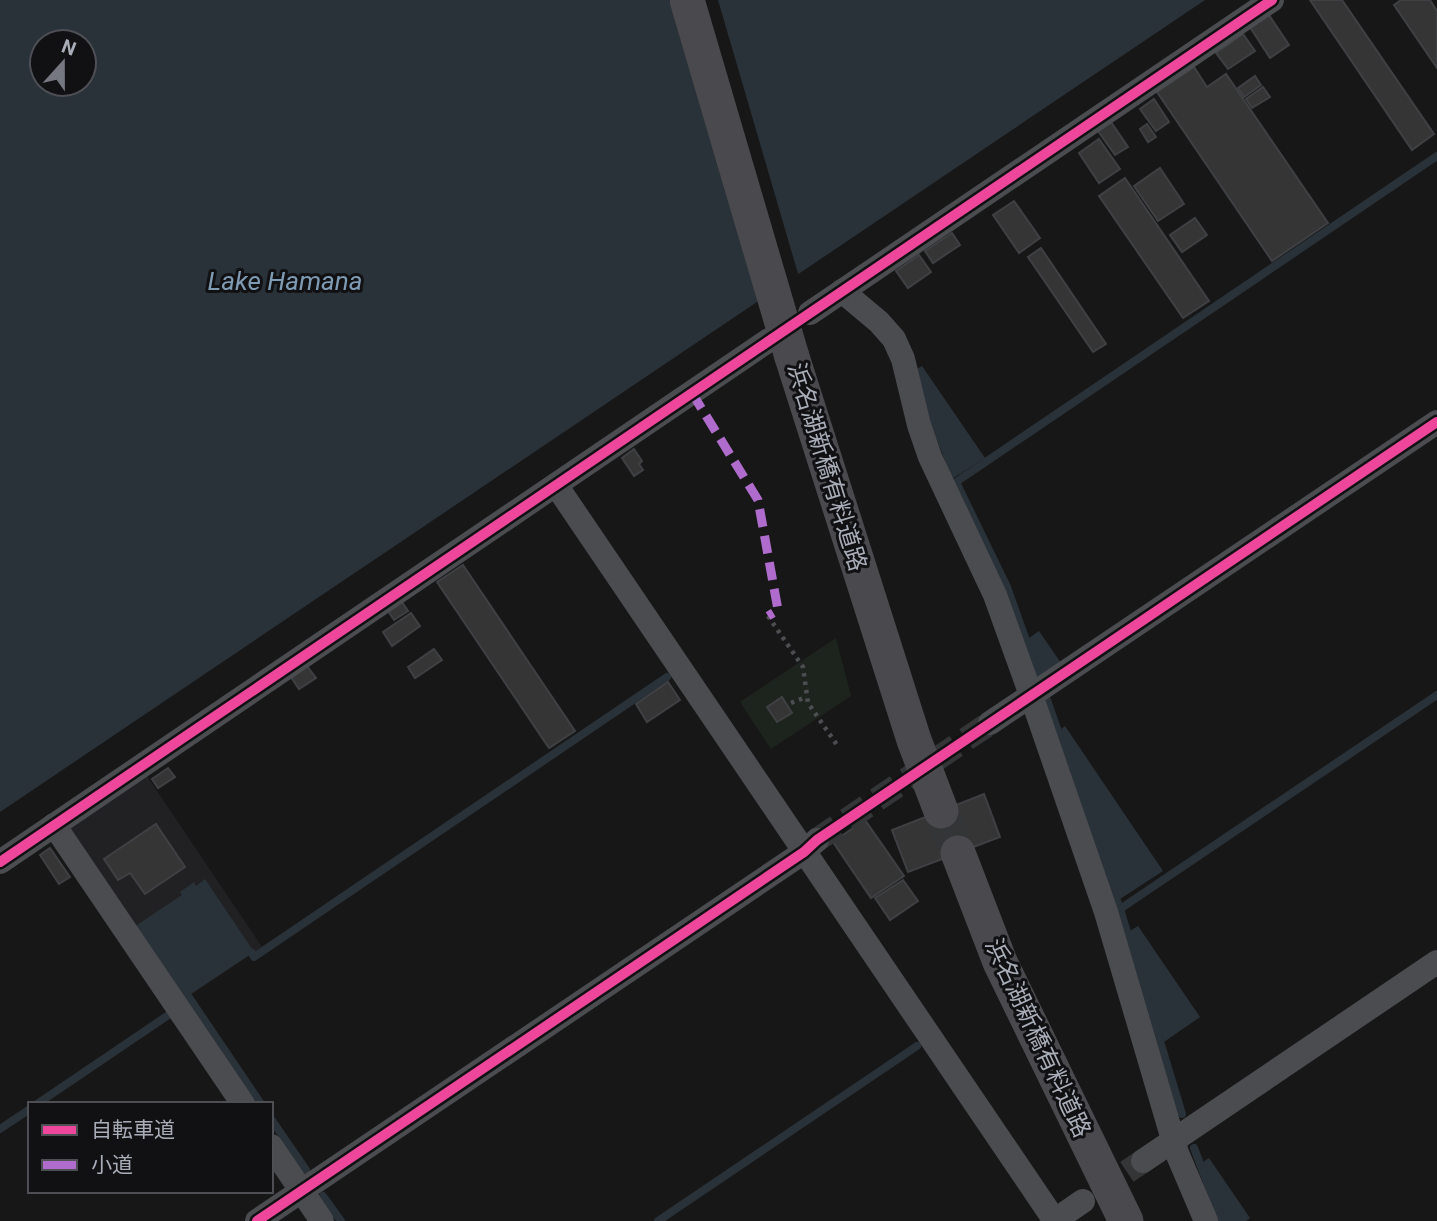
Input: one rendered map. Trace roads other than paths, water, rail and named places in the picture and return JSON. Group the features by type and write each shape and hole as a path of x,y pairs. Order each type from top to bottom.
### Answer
{"main road":[{"name":"浜名湖新橋有料道路","path":"687,0 781,348 914,740 941,811"},
{"name":"浜名湖新橋有料道路","path":"958,853 1000,962 1126,1221"}],"street":[{"path":"810,313 1272,0"},
{"path":"842,291 879,322 894,339 903,359 919,425 930,457 995,595 1031,695 1106,912 1177,1153 1206,1221"},
{"path":"0,862 556,485 781,348"},
{"path":"990,723 1437,422"},
{"path":"556,485 810,846 1054,1221 1083,1201"},
{"path":"54,825 242,1102"},
{"path":"257,1221 810,846"},
{"path":"1143,1161 1437,962"},
{"path":"273,1149 322,1221"}],"water":[{"name":"Lake Hamana","path":"0,0 1205,0 0,812"},
{"path":"922,366 985,458 952,479 930,422 917,369"},
{"path":"1039,631 1061,663 1042,676 1029,638"},
{"path":"1065,726 1163,871 1120,899 1061,729"},
{"path":"205,879 254,952 183,999 134,927 182,895 180,892 194,882 196,886"},
{"path":"1138,926 1200,1017 1164,1042 1130,931"},
{"path":"1209,1158 1250,1218 1246,1221 1226,1221 1203,1162"}],"waterway":[{"path":"1038,674 1007,587 956,482 1437,156"},
{"path":"252,953 254,957 667,677"},
{"path":"1120,909 1437,695"},
{"path":"1047,700 1120,909 1182,1114"},
{"path":"188,996 260,1102"},
{"path":"40,1102 170,1014"},
{"path":"658,1221 917,1046"},
{"path":"0,1129 28,1110"},
{"path":"273,1122 306,1170"},
{"path":"1194,1148 1222,1221"},
{"path":"323,1196 341,1221"}],"tunnel":[{"path":"817,840 990,723"},
{"path":"941,811 958,853"},
{"path":"1097,1192 1143,1161"}]}
